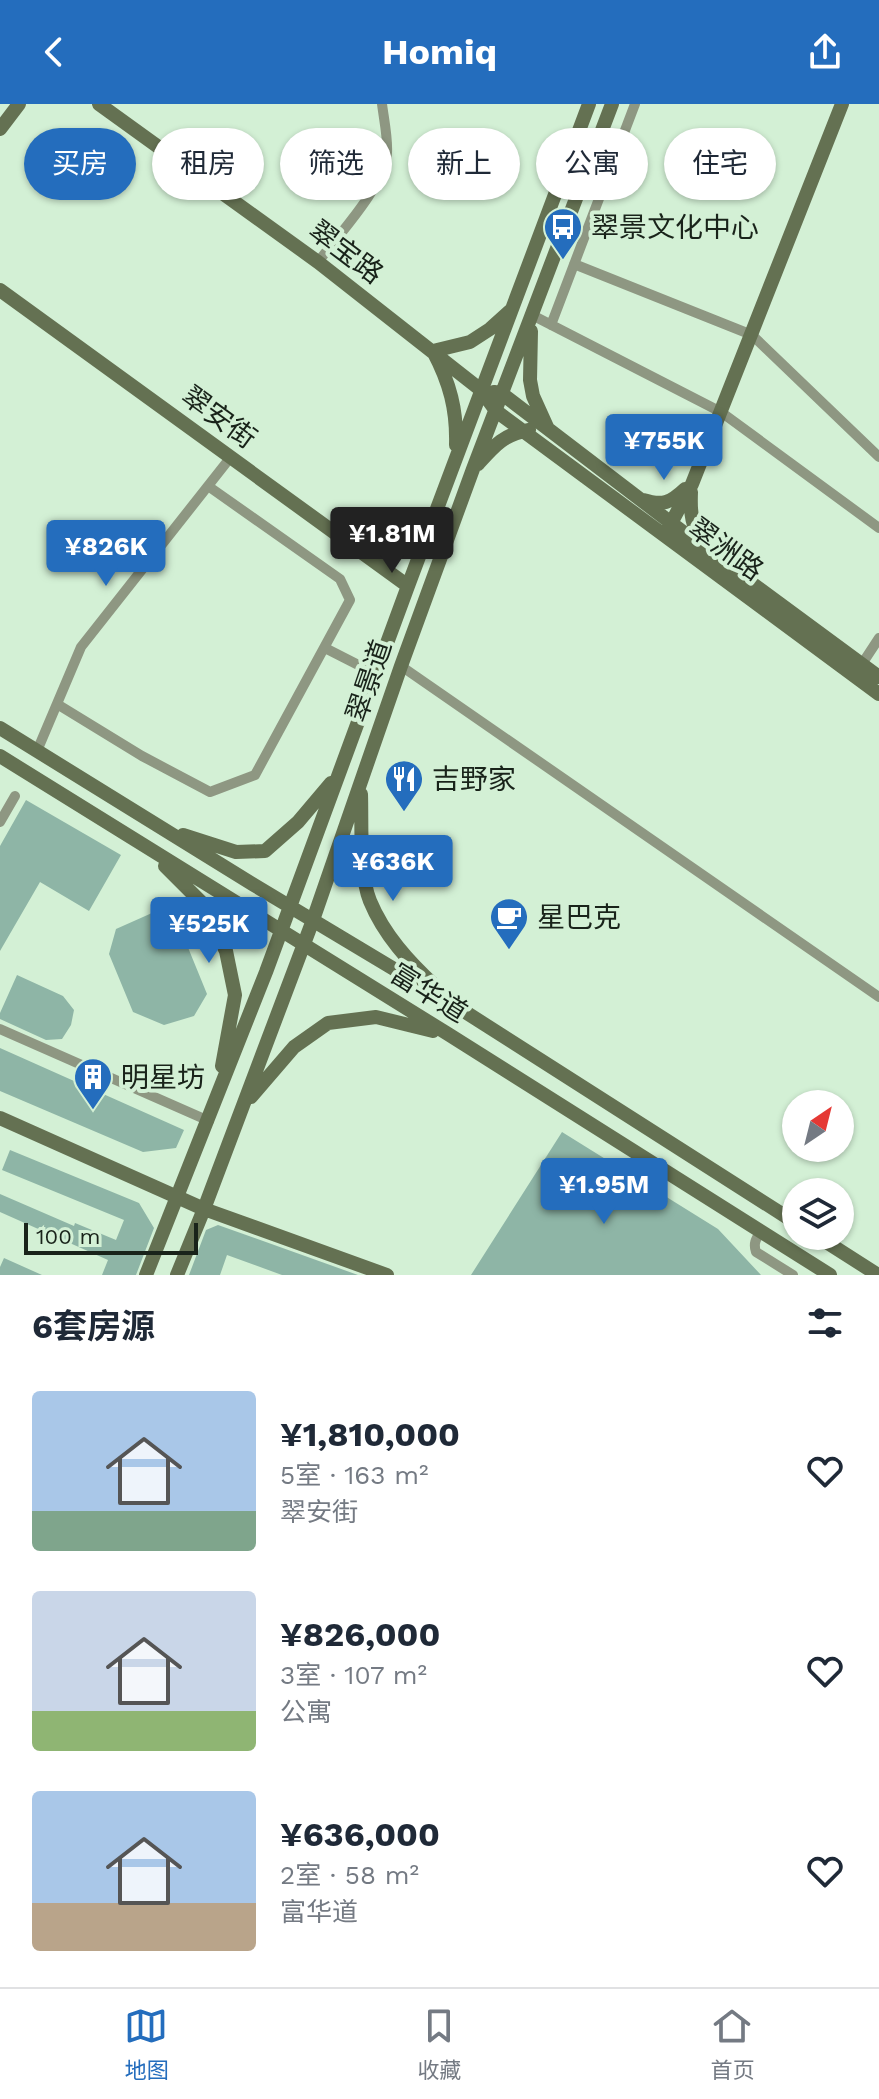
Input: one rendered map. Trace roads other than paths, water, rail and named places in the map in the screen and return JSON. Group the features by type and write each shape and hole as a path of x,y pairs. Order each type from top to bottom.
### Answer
{"main road":[{"path":"0,113 7,104"},
{"path":"0,129 19,104"},
{"name":"翠宝路","path":"99,104 318,262 481,390"},
{"name":"翠景道","path":"146,1275 266,972 589,104"},
{"name":"翠景道","path":"177,1275 313,920 473,469 612,104"},
{"path":"668,530 692,484 842,104"},
{"name":"翠安街","path":"0,290 408,586"},
{"path":"456,459 457,424 452,400 447,378 433,351 470,342 513,308"},
{"path":"473,469 494,446 511,434 548,429 533,396 530,380 532,315"},
{"name":"翠洲路","path":"481,390 501,393 640,500 668,530 704,548 879,677"},
{"name":"翠洲路","path":"481,390 496,411 668,530 879,694"},
{"path":"640,500 658,504 673,499 692,484"},
{"path":"692,484 690,514 704,548"},
{"name":"富华道","path":"0,728 459,1008 782,1214"},
{"name":"富华道","path":"0,756 830,1275"},
{"path":"160,827 236,852 265,851 298,822 339,774"},
{"path":"361,784 363,860 370,900 396,945 459,1008"},
{"path":"148,849 202,903 226,951 235,995 217,1096"},
{"path":"243,1107 294,1047 328,1023 376,1017 448,1034"},
{"path":"0,1118 204,1209 387,1275"},
{"path":"839,1250 878,1275"}],"street":[{"path":"318,262 383,173 387,152 382,104"},
{"path":"551,325 635,104"},
{"path":"574,264 752,335 879,457"},
{"path":"532,315 721,412 879,528"},
{"path":"37,751 81,647 230,458"},
{"path":"57,704 142,756 210,792 255,775 350,600 340,579 208,486"},
{"path":"862,664 879,638"},
{"path":"325,648 376,674"},
{"path":"401,666 879,997"},
{"path":"0,822 15,796"},
{"path":"0,1029 209,1121"},
{"path":"761,1231 755,1241 756,1252 793,1275"}],"place":[{"name":"翠景文化中心","path":"563,261"},
{"name":"吉野家","path":"404,813"},
{"name":"星巴克","path":"509,951"},
{"name":"明星坊","path":"93,1111"}]}
